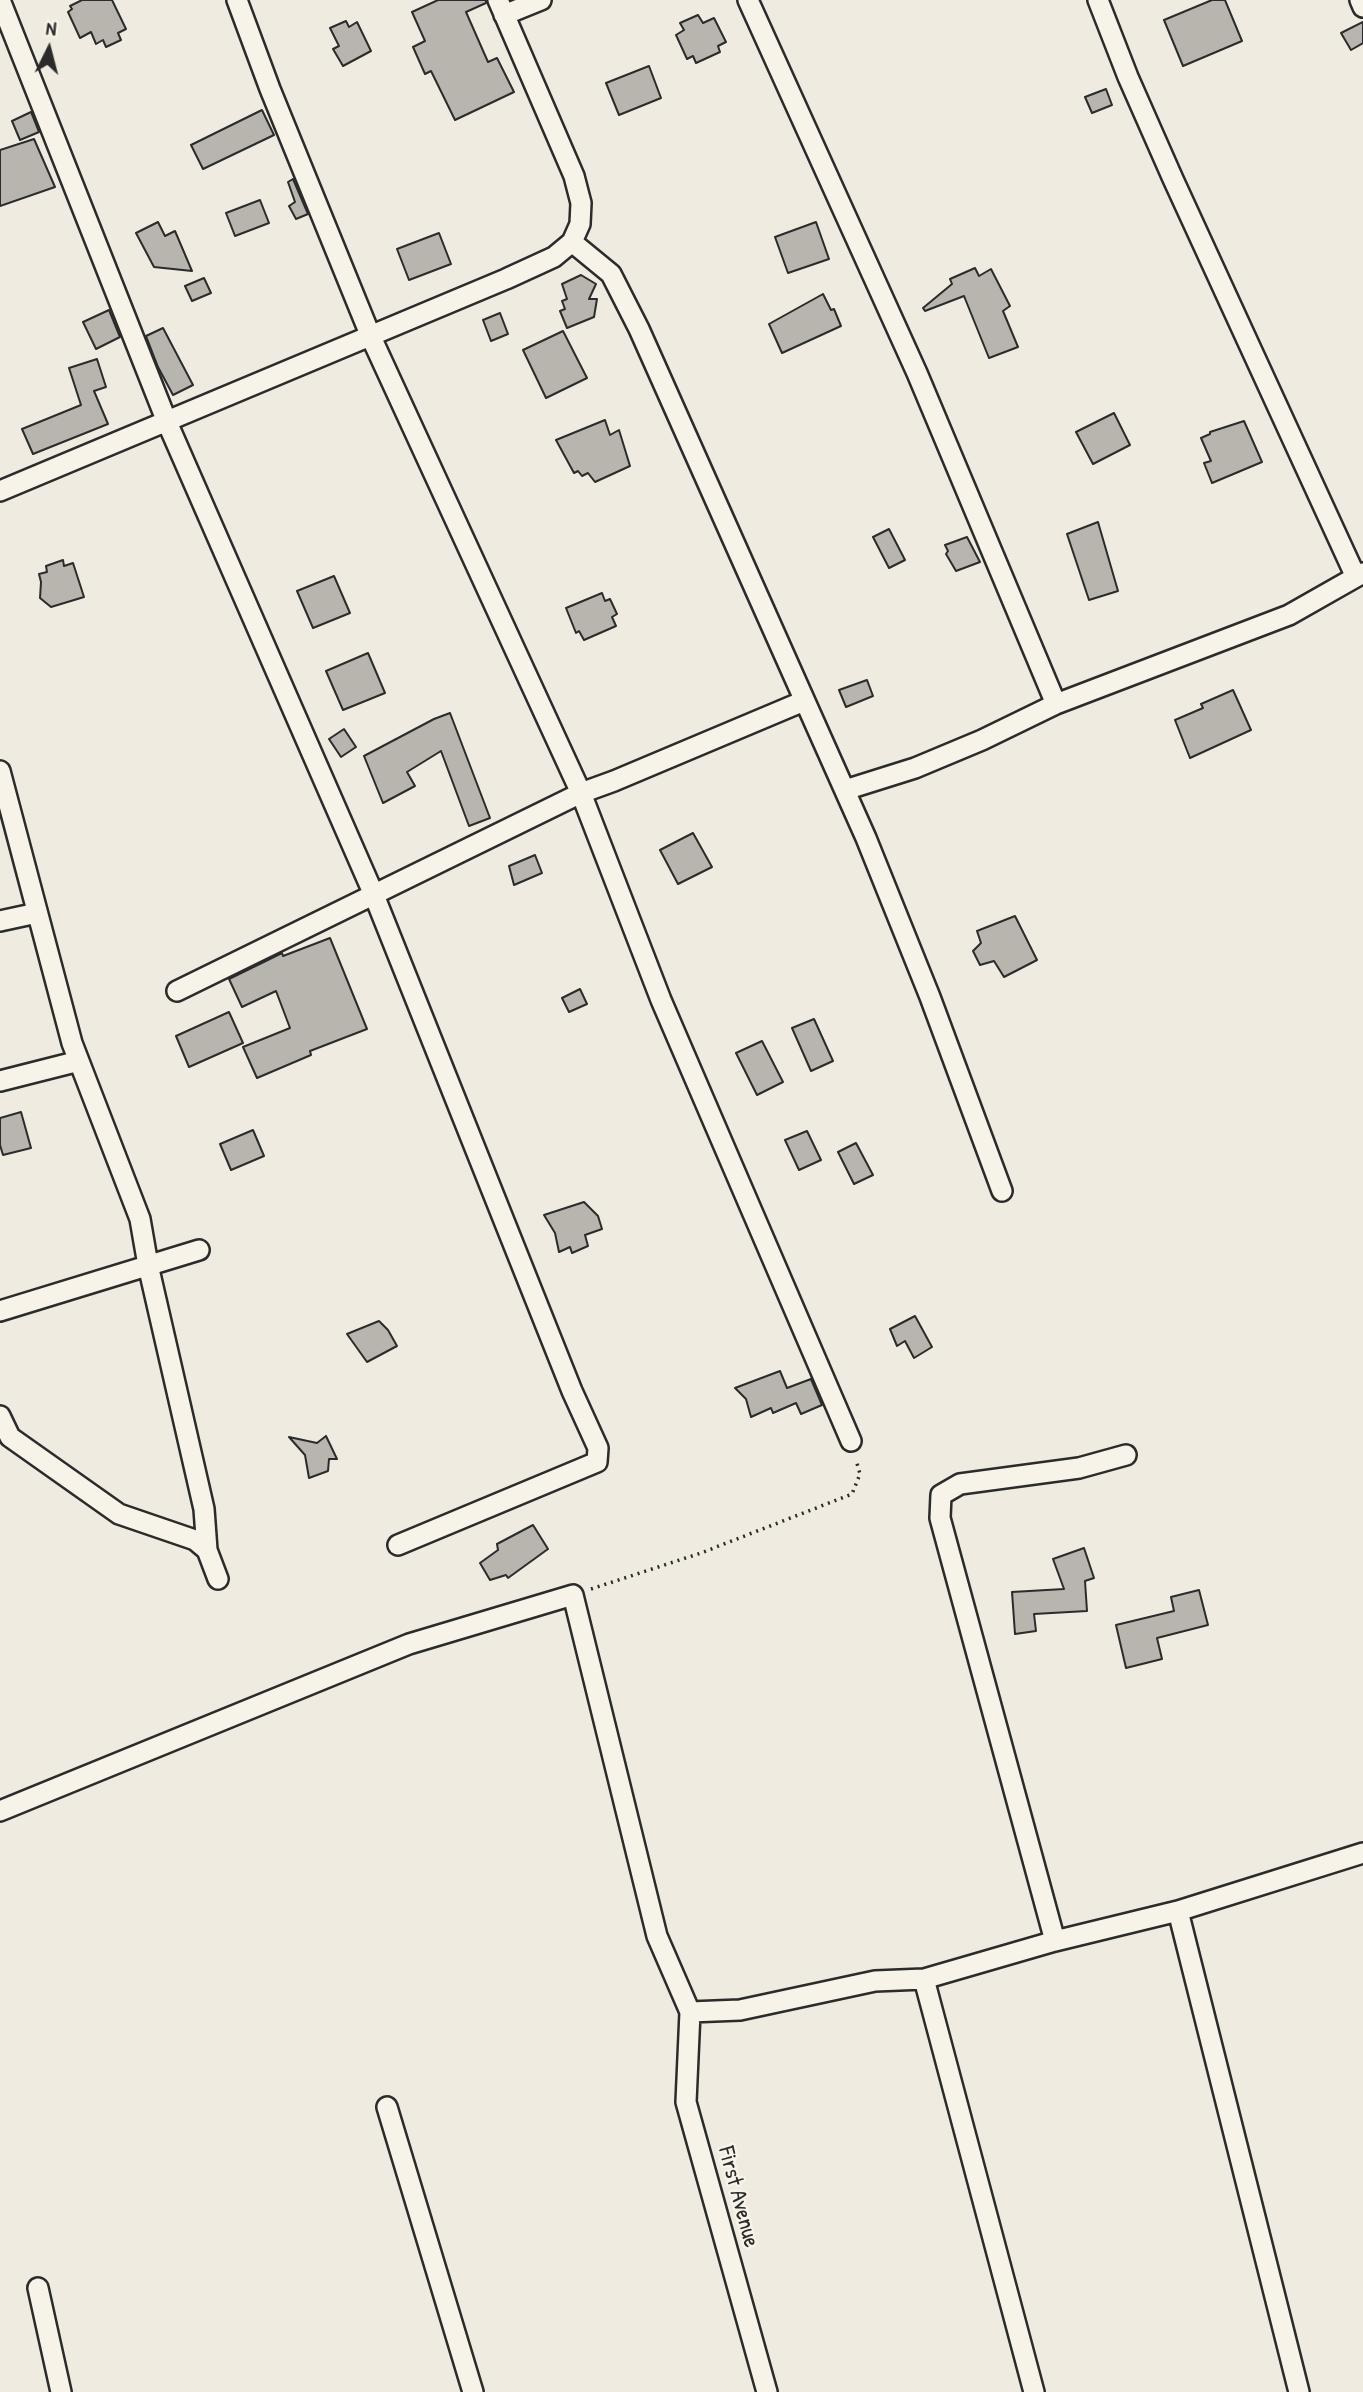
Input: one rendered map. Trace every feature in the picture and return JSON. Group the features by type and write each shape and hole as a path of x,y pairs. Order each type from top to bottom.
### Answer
{"street":[{"path":"0,0 167,422 374,895 572,1391 598,1448 597,1462 398,1545"},
{"path":"237,0 270,89 371,337 580,793 661,1000 851,1441"},
{"path":"0,491 518,274 554,257 572,242 580,223 580,203 575,176 501,8 541,0"},
{"path":"748,0 917,373 1056,704"},
{"path":"845,790 915,768 982,740 1056,704 1289,615 1359,574 1173,179 1098,0"},
{"path":"1360,0 1363,7"},
{"path":"572,242 611,274 639,329 845,790 930,997 1002,1191"},
{"path":"177,991 580,793 803,701"},
{"path":"0,771 72,1043 140,1219 148,1265 204,1509 207,1550 218,1579"},
{"path":"0,921 37,913"},
{"path":"0,1081 79,1061"},
{"path":"0,1311 199,1250"},
{"path":"0,1416 10,1437 119,1514 195,1540 207,1550"},
{"path":"1055,1941 940,1518 941,1495 960,1484 1079,1468 1126,1455"},
{"path":"0,1811 410,1644 573,1595 657,1936 690,2012 740,2010 875,1981 924,1979 1055,1941 1178,1911 1363,1853"},
{"path":"1178,1911 1299,2392"},
{"path":"924,1979 1034,2392"},
{"name":"First Avenue","path":"690,2012 686,2102 767,2392"},
{"path":"387,2107 473,2392"},
{"path":"38,2288 61,2392"}],"path":[{"path":"573,1595 701,1553 852,1494 860,1474 851,1441"}],"building":[{"path":"82,0 112,0 126,29 118,33 121,40 106,47 103,40 96,44 91,32 80,38 68,12 72,9 70,6"},
{"path":"438,0 486,0 486,3 466,12 488,62 497,58 514,92 455,120 431,71 425,74 413,47 425,41 412,12"},
{"path":"1212,0 1225,0 1242,41 1183,66 1164,20"},
{"path":"698,15 703,23 714,18 726,42 718,46 720,52 696,63 693,56 687,59 676,35 684,30 680,23"},
{"path":"346,21 349,27 357,22 371,51 343,66 333,49 339,46 330,28"},
{"path":"1363,22 1363,43 1351,50 1341,33"},
{"path":"649,66 661,98 619,115 606,83"},
{"path":"1106,89 1112,105 1092,113 1085,97"},
{"path":"262,110 274,135 203,169 191,145"},
{"path":"31,112 39,132 20,140 12,121"},
{"path":"34,139 55,187 0,206 0,150"},
{"path":"293,179 308,214 296,219 289,206 295,202 288,182"},
{"path":"260,200 269,223 235,236 226,213"},
{"path":"158,222 165,236 175,231 192,271 154,267 136,233"},
{"path":"816,222 829,259 788,273 775,237"},
{"path":"439,233 451,264 409,280 397,249"},
{"path":"975,268 979,276 991,269 1010,306 1003,311 1018,347 989,358 964,296 925,311 923,308 952,284 950,279"},
{"path":"581,275 596,284 589,299 597,299 594,317 567,328 560,311 565,309 562,301 567,299 562,284"},
{"path":"204,278 211,293 192,301 185,286"},
{"path":"823,294 831,310 834,309 841,326 782,353 769,324"},
{"path":"109,310 120,337 96,349 83,322"},
{"path":"500,313 508,334 491,341 483,320"},
{"path":"163,328 193,385 173,395 146,336"},
{"path":"563,331 587,378 546,398 523,350"},
{"path":"97,359 106,387 94,391 108,424 33,454 22,429 81,405 69,368"},
{"path":"1114,413 1130,445 1093,464 1076,432"},
{"path":"605,420 610,435 619,430 630,466 595,482 588,473 582,476 578,471 574,473 556,440"},
{"path":"1244,421 1262,462 1212,483 1204,463 1211,461 1201,438 1210,432"},
{"path":"1098,522 1118,591 1089,600 1067,534"},
{"path":"889,529 905,560 889,568 873,537"},
{"path":"967,537 980,562 956,571 946,554 948,551 945,545"},
{"path":"63,560 64,566 73,563 84,597 51,607 40,598 39,574 47,572 46,566"},
{"path":"334,576 350,613 313,628 297,591"},
{"path":"602,593 605,601 610,599 617,614 612,617 616,626 584,640 579,631 576,633 566,608"},
{"path":"368,653 385,693 343,710 326,671"},
{"path":"867,680 873,696 846,707 839,690"},
{"path":"1233,690 1251,730 1190,758 1175,720 1203,708 1201,704"},
{"path":"450,713 490,818 469,826 441,751 407,772 415,786 383,803 364,756"},
{"path":"344,729 356,747 341,757 329,739"},
{"path":"693,833 712,867 678,884 660,850"},
{"path":"535,855 542,873 514,885 509,866"},
{"path":"1015,916 1037,960 1004,977 994,961 980,965 973,951 981,943 977,931"},
{"path":"330,938 367,1029 310,1051 311,1055 257,1078 243,1047 290,1028 276,991 242,1007 229,979 282,953 283,956"},
{"path":"580,989 587,1004 569,1012 562,998"},
{"path":"229,1012 243,1043 189,1067 176,1036"},
{"path":"814,1019 833,1061 811,1071 792,1028"},
{"path":"762,1041 783,1082 757,1095 736,1053"},
{"path":"21,1112 31,1148 3,1155 0,1145 0,1118"},
{"path":"253,1130 264,1156 231,1170 220,1144"},
{"path":"807,1131 821,1160 799,1170 785,1140"},
{"path":"856,1143 873,1175 854,1184 838,1152"},
{"path":"584,1202 598,1216 602,1229 585,1235 588,1246 572,1253 570,1247 559,1252 555,1233 544,1215"},
{"path":"915,1316 932,1347 914,1358 905,1341 897,1346 890,1329"},
{"path":"379,1321 397,1346 367,1362 347,1334"},
{"path":"780,1371 787,1388 811,1379 822,1405 801,1414 796,1403 773,1413 771,1408 751,1417 746,1399 735,1388"},
{"path":"326,1436 337,1459 329,1459 328,1471 309,1478 305,1455 289,1437 317,1443"},
{"path":"533,1525 548,1549 508,1578 506,1575 490,1580 480,1563 498,1550 497,1544"},
{"path":"1084,1548 1094,1578 1085,1581 1087,1611 1034,1614 1036,1631 1015,1634 1012,1592 1064,1589 1053,1559"},
{"path":"1199,1590 1208,1625 1157,1638 1162,1659 1126,1668 1116,1625 1174,1611 1171,1597"}]}
